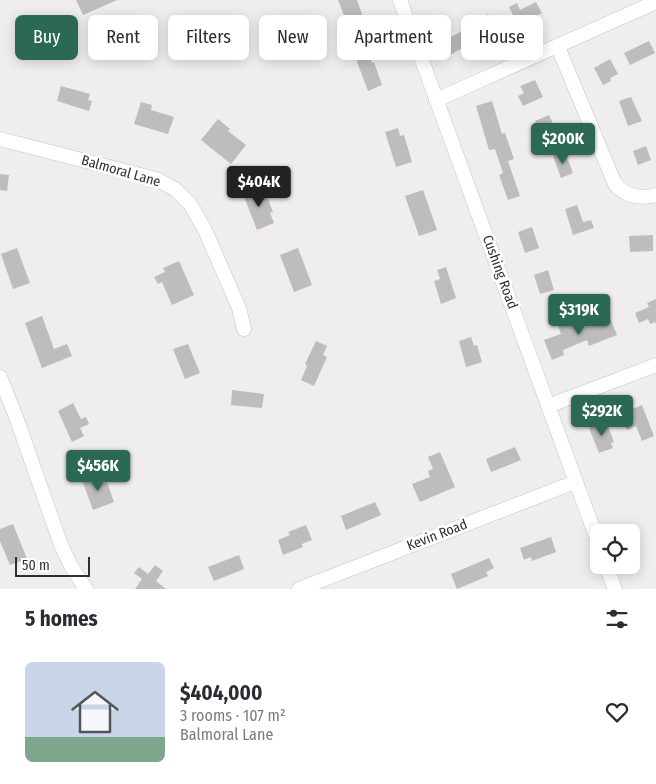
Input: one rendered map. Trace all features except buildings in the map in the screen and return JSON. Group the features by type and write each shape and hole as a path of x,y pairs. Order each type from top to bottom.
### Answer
{"street":[{"name":"Cushing Road","path":"400,0 591,524"},
{"path":"436,100 656,2"},
{"path":"558,47 612,178 625,193 642,198 656,195"},
{"name":"Balmoral Lane","path":"0,140 156,179 175,189 190,204 205,230 239,308 244,329"},
{"path":"548,406 656,364"},
{"path":"0,377 62,546 71,566 86,589"},
{"name":"Kevin Road","path":"299,589 576,482"},
{"path":"609,574 615,589"}]}
